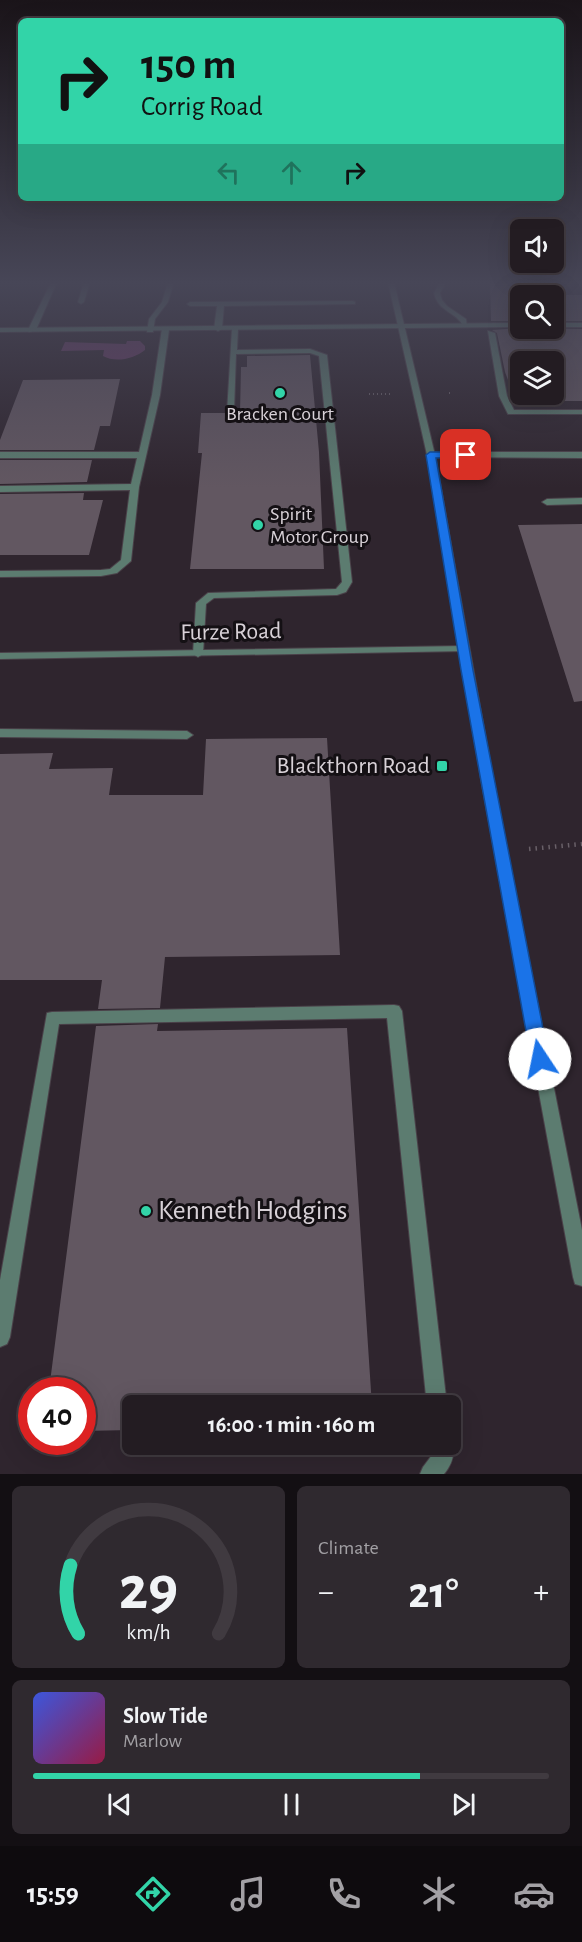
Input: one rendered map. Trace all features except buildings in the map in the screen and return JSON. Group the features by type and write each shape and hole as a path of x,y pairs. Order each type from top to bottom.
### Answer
{"street":[{"path":"0,574 113,571 126,561 140,455 156,394 162,351"},
{"path":"198,654 201,603 212,595 337,592 342,590 347,582 323,355 310,351 234,352 230,411"},
{"path":"407,351 430,455 463,649 582,1277"},
{"path":"494,351 503,396 511,412 582,412"},
{"path":"0,455 140,455"},
{"path":"430,455 582,455"},
{"path":"0,489 135,487"},
{"path":"547,502 582,501"},
{"name":"Furze Road","path":"0,656 463,649"},
{"path":"0,733 187,735"},
{"path":"0,1337 52,1018 394,1011 437,1395"},
{"path":"430,1474 443,1459 443,1455"}],"path":[{"path":"369,394 391,394"},
{"path":"502,851 582,844"}],"shaded area":[{"path":"104,351 144,351 130,358 119,360 103,356"}],"place":[{"name":"Bracken Court","path":"280,393"},
{"name":"Spirit Motor Group","path":"258,525"},
{"name":"Blackthorn Road","path":"442,766"},
{"name":"Kenneth Hodgins","path":"146,1211"}],"route":[{"path":"466,455 430,455 467,670 540,1059"}]}
